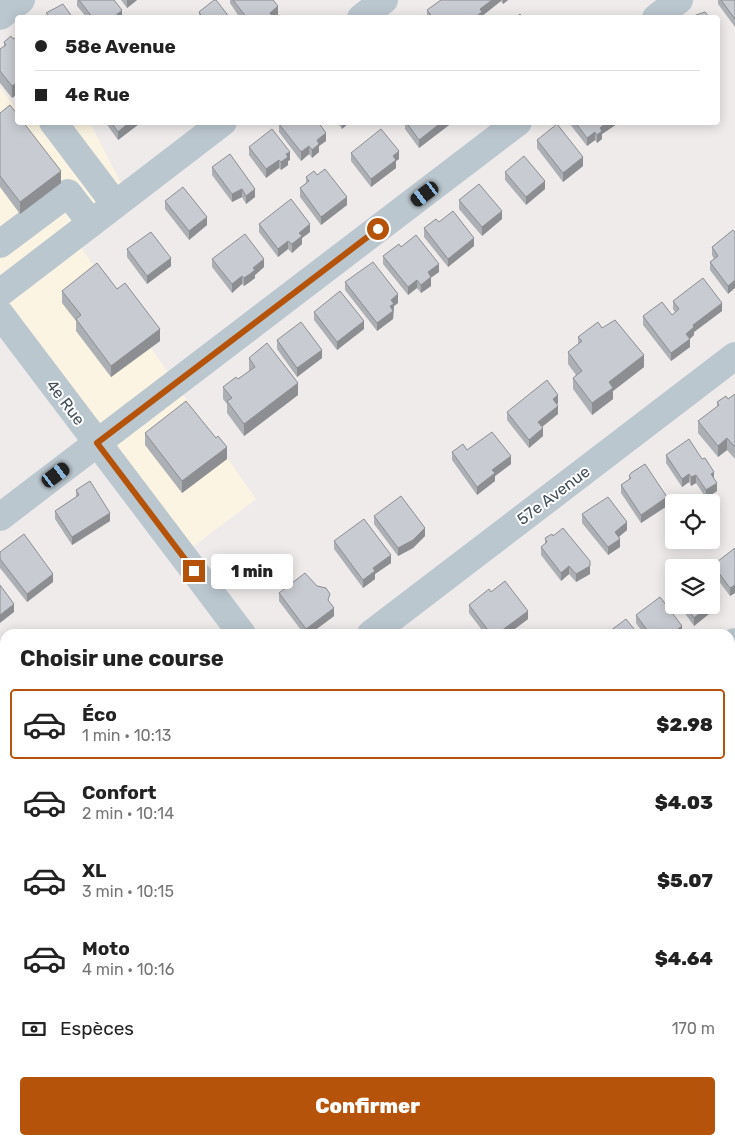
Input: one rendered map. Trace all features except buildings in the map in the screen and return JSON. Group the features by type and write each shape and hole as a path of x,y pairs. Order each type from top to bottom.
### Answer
{"street":[{"path":"0,16 21,0"},
{"path":"365,15 384,0"},
{"path":"660,15 679,0"},
{"path":"55,125 115,204"},
{"path":"0,293 218,125"},
{"path":"0,517 514,125"},
{"path":"0,244 68,193 90,223"},
{"name":"4e Rue","path":"0,314 238,629"},
{"name":"57e Avenue","path":"377,629 735,356"}],"shaded area":[{"path":"0,87 15,107 15,125 91,125 127,195 73,236 256,499 182,555 0,295"}],"route":[{"path":"194,571 97,443 378,229"}]}
